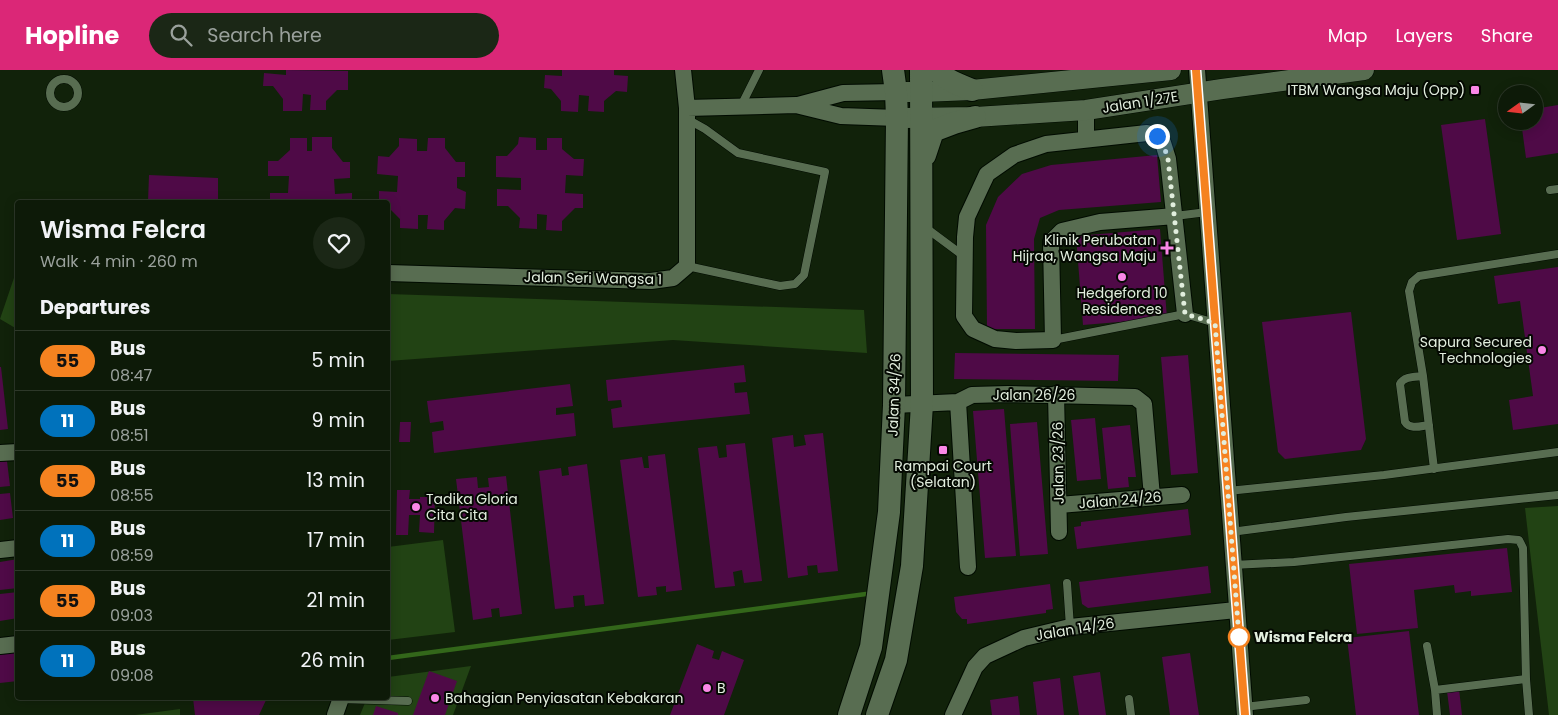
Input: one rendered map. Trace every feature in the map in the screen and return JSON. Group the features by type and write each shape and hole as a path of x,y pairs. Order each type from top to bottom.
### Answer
{"main road":[{"name":"Jalan 34/26","path":"877,715 896,660 912,566 922,404 921,70"},
{"path":"936,70 955,83 972,90"},
{"name":"Jalan 34/26","path":"848,715 871,647 889,512 894,405 897,118 895,81"},
{"path":"922,168 926,150 934,131 975,117"}],"street":[{"path":"683,70 687,114 687,266"},
{"name":"Jalan 1/27E","path":"972,90 1164,70"},
{"path":"1196,70 1245,711"},
{"name":"Jalan 1/27E","path":"975,117 1086,110 1364,70"},
{"path":"687,114 741,106 796,105 843,92 895,81 922,92 972,90"},
{"path":"796,105 841,116 897,118 975,117"},
{"path":"1086,110 1086,139"},
{"path":"1175,216 1100,222 1062,230 1051,242 1053,340 1016,341 995,339 973,329 964,316 967,217 987,174 1014,155 1046,144 1147,133 1157,136 1163,143 1168,159 1175,216 1185,314"},
{"name":"Jalan Seri Wangsa 1","path":"390,273 651,281 673,278 687,266"},
{"name":"Jalan 26/26","path":"894,405 958,402 972,395 1056,394 1135,397 1144,404 1152,497"},
{"name":"Jalan 23/26","path":"1056,394 1058,532"},
{"path":"958,402 968,567"},
{"path":"0,454 15,452"},
{"name":"Jalan 24/26","path":"1058,505 1182,495"},
{"path":"0,550 15,548"},
{"name":"Jalan 14/26","path":"953,715 975,667 985,656 1024,638 1070,627 1236,610"},
{"path":"0,646 15,644"},
{"path":"335,715 339,700"}],"lane":[{"path":"741,106 759,70"},
{"path":"687,114 738,152 825,172 804,274 795,284 780,286 700,267 687,266"},
{"path":"1175,216 1207,212"},
{"path":"922,226 965,258"},
{"path":"1434,469 1423,376 1410,291 1412,282 1420,276 1558,254"},
{"path":"1053,340 1185,314 1215,323"},
{"path":"1423,376 1405,379 1400,384 1407,426 1429,425"},
{"path":"1228,491 1434,469 1558,452"},
{"path":"1231,532 1346,517 1558,495"},
{"path":"1233,566 1294,562 1508,539 1518,540 1523,548 1526,679 1529,715"},
{"path":"1067,583 1070,627"},
{"path":"1427,646 1435,690 1437,715"},
{"path":"1435,690 1526,679"},
{"path":"1129,699 1131,715"},
{"path":"385,700 408,701"},
{"path":"1245,711 1306,700"}],"green space":[{"path":"15,275 15,328 0,319"},
{"path":"390,294 864,310 867,353 673,340 390,361"},
{"path":"1558,506 1558,715 1549,715 1525,508"},
{"path":"443,540 455,632 390,640 390,547"},
{"path":"471,666 453,715 360,715 366,700 390,700 390,677"},
{"path":"180,709 180,715 135,715"}],"building":[{"path":"286,70 348,71 348,90 337,90 326,101 326,110 310,110 311,95 303,94 302,111 283,111 283,99 273,86 263,86 264,73 286,75"},
{"path":"562,70 614,70 614,75 628,76 627,92 616,91 604,101 604,112 588,111 589,96 579,95 578,112 561,111 561,101 551,89 544,88 545,75 562,76"},
{"path":"1558,105 1558,153 1526,158 1522,130 1543,130 1543,108"},
{"path":"1485,119 1501,234 1457,240 1441,125"},
{"path":"312,137 332,137 332,148 343,162 350,162 350,178 334,179 335,194 352,193 352,200 270,200 270,193 288,193 289,176 268,176 268,161 278,161 290,150 290,138 307,138 307,151 312,151"},
{"path":"519,137 536,138 536,150 547,150 547,138 562,138 562,149 574,159 584,159 583,176 566,175 565,193 583,194 583,208 575,208 562,221 562,231 546,230 547,215 537,214 537,229 519,228 520,218 508,206 497,206 497,189 521,190 521,178 496,177 496,156 507,156 518,144"},
{"path":"399,138 417,139 417,151 427,151 428,138 445,138 445,148 456,162 465,162 465,177 457,177 457,188 466,192 465,209 455,208 444,221 444,230 427,229 428,215 418,215 418,229 400,228 400,219 390,209 390,200 379,200 379,191 397,192 398,176 377,174 378,156 389,157 399,146"},
{"path":"1157,155 1161,202 1059,210 1040,218 1034,239 1035,329 987,329 986,225 998,197 1022,174 1051,165"},
{"path":"149,175 218,178 218,200 148,200"},
{"name":"Hedgeford 10 Residences","path":"1160,229 1167,318 1083,325 1076,236"},
{"name":"Sapura Secured Technologies","path":"1558,267 1558,424 1513,430 1509,400 1533,396 1520,301 1498,304 1494,276"},
{"path":"1351,312 1366,439 1361,450 1285,459 1278,452 1262,322"},
{"path":"955,353 1119,355 1118,381 954,379"},
{"path":"1188,355 1198,473 1171,475 1161,357"},
{"path":"744,365 746,382 734,383 735,393 747,392 750,414 613,428 611,409 622,407 621,400 608,401 606,380"},
{"path":"0,367 8,429 0,430"},
{"path":"570,384 573,406 556,408 556,415 574,413 576,436 434,453 432,432 444,430 443,421 430,423 427,401"},
{"path":"1004,409 1016,556 985,558 973,411"},
{"path":"1095,418 1101,479 1077,481 1071,420"},
{"path":"400,422 411,422 410,442 399,442"},
{"path":"1037,422 1048,554 1020,556 1010,424"},
{"path":"1130,425 1136,477 1128,477 1129,487 1108,489 1102,428"},
{"path":"823,433 838,571 818,573 817,565 807,566 808,575 788,578 772,438 793,435 794,447 806,445 804,435"},
{"path":"745,443 762,581 744,583 742,570 733,572 735,586 715,588 698,448 717,446 719,458 727,457 726,445"},
{"path":"665,454 682,590 666,592 666,586 656,587 657,595 638,597 620,460 642,457 644,468 649,468 648,456"},
{"path":"7,461 10,486 0,487 0,462"},
{"path":"587,464 604,604 585,606 584,595 573,596 574,607 555,609 539,471 561,468 562,476 569,475 568,467"},
{"path":"506,476 522,614 500,617 499,608 491,609 492,617 473,620 456,479 477,477 478,488 489,487 488,478"},
{"name":"Tadika Gloria Cita Cita","path":"397,490 410,490 409,499 435,497 434,533 419,532 420,515 409,515 408,535 396,535"},
{"path":"10,493 13,518 0,520 0,494"},
{"path":"1188,509 1191,535 1077,549 1074,527 1081,526 1081,522"},
{"path":"1507,548 1512,592 1471,596 1471,591 1455,593 1454,585 1414,590 1418,628 1357,634 1349,564"},
{"path":"15,560 15,588 0,590 0,562"},
{"path":"1208,566 1211,593 1088,608 1082,604 1079,582"},
{"path":"1050,584 1053,609 1046,610 1046,613 967,624 967,619 962,619 956,612 954,597"},
{"path":"15,592 15,618 0,621 0,594"},
{"name":"Wisma Felcra","path":"1409,631 1419,715 1356,715 1347,638"},
{"name":"B","path":"697,644 714,651 712,658 719,660 722,651 744,660 724,715 670,715"},
{"path":"15,652 15,681 0,683 0,654"},
{"path":"1190,653 1199,715 1170,715 1162,657"},
{"name":"Bahagian Penyiasatan Kebakaran","path":"429,671 457,681 445,715 413,715"},
{"path":"1100,672 1106,715 1079,715 1073,676"},
{"path":"1060,678 1064,715 1037,715 1033,682"},
{"path":"1459,689 1462,715 1450,715 1447,691"},
{"path":"1018,696 1020,715 992,715 990,700"},
{"path":"193,700 266,700 259,715 195,715"},
{"path":"376,706 398,713 398,715 373,715"}],"waterway":[{"path":"390,658 866,594"}],"bus line":[{"name":"55","path":"1196,70 1245,715"}],"place":[{"name":"ITBM Wangsa Maju (Opp)","path":"1475,90"},
{"name":"Klinik Perubatan Hijraa, Wangsa Maju","path":"1167,248"},
{"name":"Hedgeford 10 Residences","path":"1122,277"},
{"name":"Sapura Secured Technologies","path":"1542,350"},
{"name":"Rampai Court (Selatan)","path":"943,450"},
{"name":"Tadika Gloria Cita Cita","path":"416,507"},
{"name":"Wisma Felcra","path":"1239,637"},
{"name":"B","path":"707,688"},
{"name":"Bahagian Penyiasatan Kebakaran","path":"435,698"}],"route":[{"path":"1157,136 1163,143 1168,159 1185,314 1215,323 1239,637"}]}
